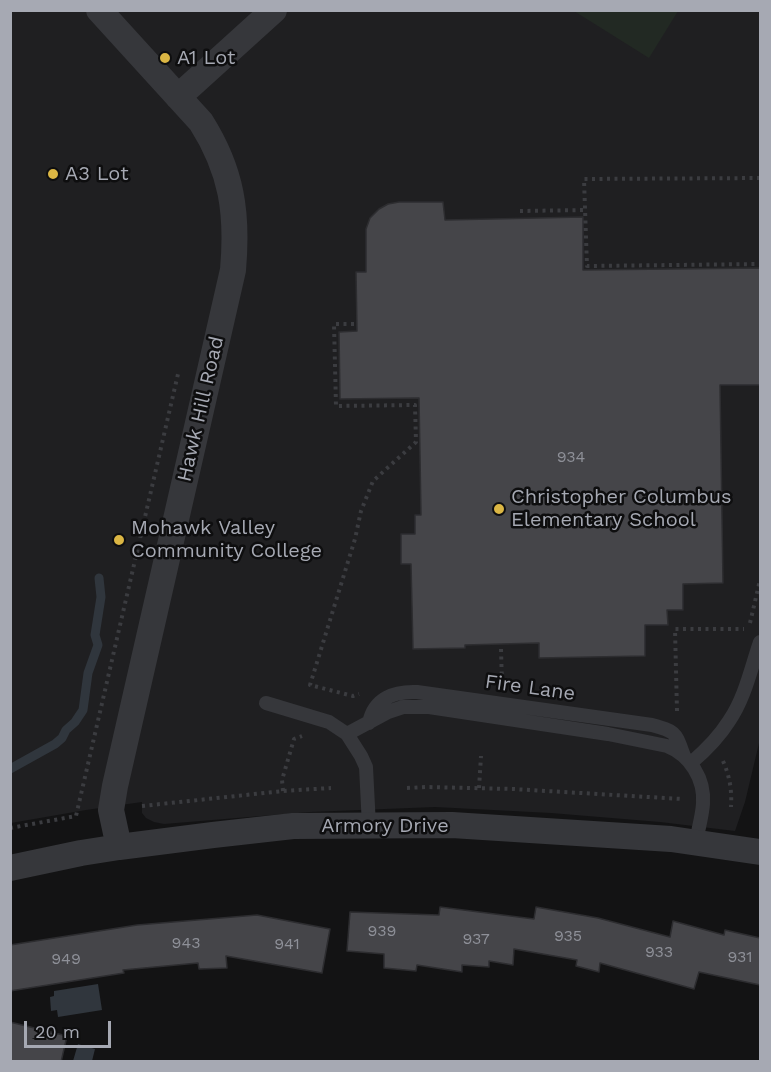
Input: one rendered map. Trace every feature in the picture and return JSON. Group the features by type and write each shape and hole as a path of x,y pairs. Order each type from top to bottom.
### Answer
{"street":[{"name":"Hawk Hill Road","path":"99,10 201,122 213,140 229,184 235,216 232,270 115,786 111,810 118,847"},
{"path":"178,97 274,10"},
{"name":"Armory Drive","path":"10,868 118,847 293,826 452,825 671,839 760,852"}],"lane":[{"path":"688,760 716,739 730,720 741,700 760,642"},
{"path":"266,703 329,722 347,734 366,767 369,826"},
{"path":"347,734 388,712 403,707 429,707 635,738 667,746 676,749 688,760 700,782 703,802 696,842"}],"path":[{"path":"760,178 584,179 587,266 760,264"},
{"path":"520,211 586,210"},
{"path":"312,693 310,685 355,539 361,511 373,482 416,442 415,405 336,406 334,324 354,324"},
{"path":"10,828 76,816 180,365"},
{"path":"677,720 675,628 748,629 760,580"},
{"path":"501,649 502,690"},
{"path":"310,685 352,696 363,693"},
{"path":"283,791 282,780 294,739 302,735"},
{"path":"719,753 729,777 732,792 731,807"},
{"path":"479,788 481,756"},
{"path":"142,806 331,788"},
{"path":"407,788 513,789 685,799"}],"shaded area":[{"name":"Christopher Columbus Elementary School","path":"11,11 760,11 760,739 745,802 735,831 551,813 435,807 310,812 164,824 146,818 142,813 142,802 11,823"},
{"path":"574,11 678,11 649,58"},
{"path":"98,984 102,1010 58,1017 57,1010 51,1011 50,997 54,996 54,991"},
{"path":"78,1044 95,1049 92,1061 73,1061"}],"building":[{"path":"399,202 443,202 445,220 583,217 583,270 760,268 760,385 720,385 723,583 683,584 683,610 667,610 668,625 645,625 645,656 539,658 539,643 413,649 411,564 401,564 401,534 415,534 415,515 421,515 419,398 340,399 339,332 357,331 356,272 366,272 366,229 370,218 379,209"},
{"path":"440,907 534,919 536,907 598,918 670,937 673,921 724,935 725,930 760,938 760,985 699,972 694,989 600,963 599,972 576,966 577,960 514,949 513,965 489,961 489,967 462,965 462,972 417,965 416,971 384,968 384,954 347,951 350,912 439,915"},
{"path":"257,915 330,929 322,973 226,956 227,968 199,969 198,963 123,970 124,973 10,991 10,945 137,925"},
{"path":"10,1022 67,1036 61,1062 10,1062"}],"waterway":[{"path":"10,769 55,744 83,710 88,673 98,645 95,635 101,597 99,578"}],"place":[{"name":"A1 Lot","path":"165,58"},
{"name":"A3 Lot","path":"53,174"},
{"name":"Christopher Columbus Elementary School","path":"499,509"},
{"name":"Mohawk Valley Community College","path":"119,540"}]}
